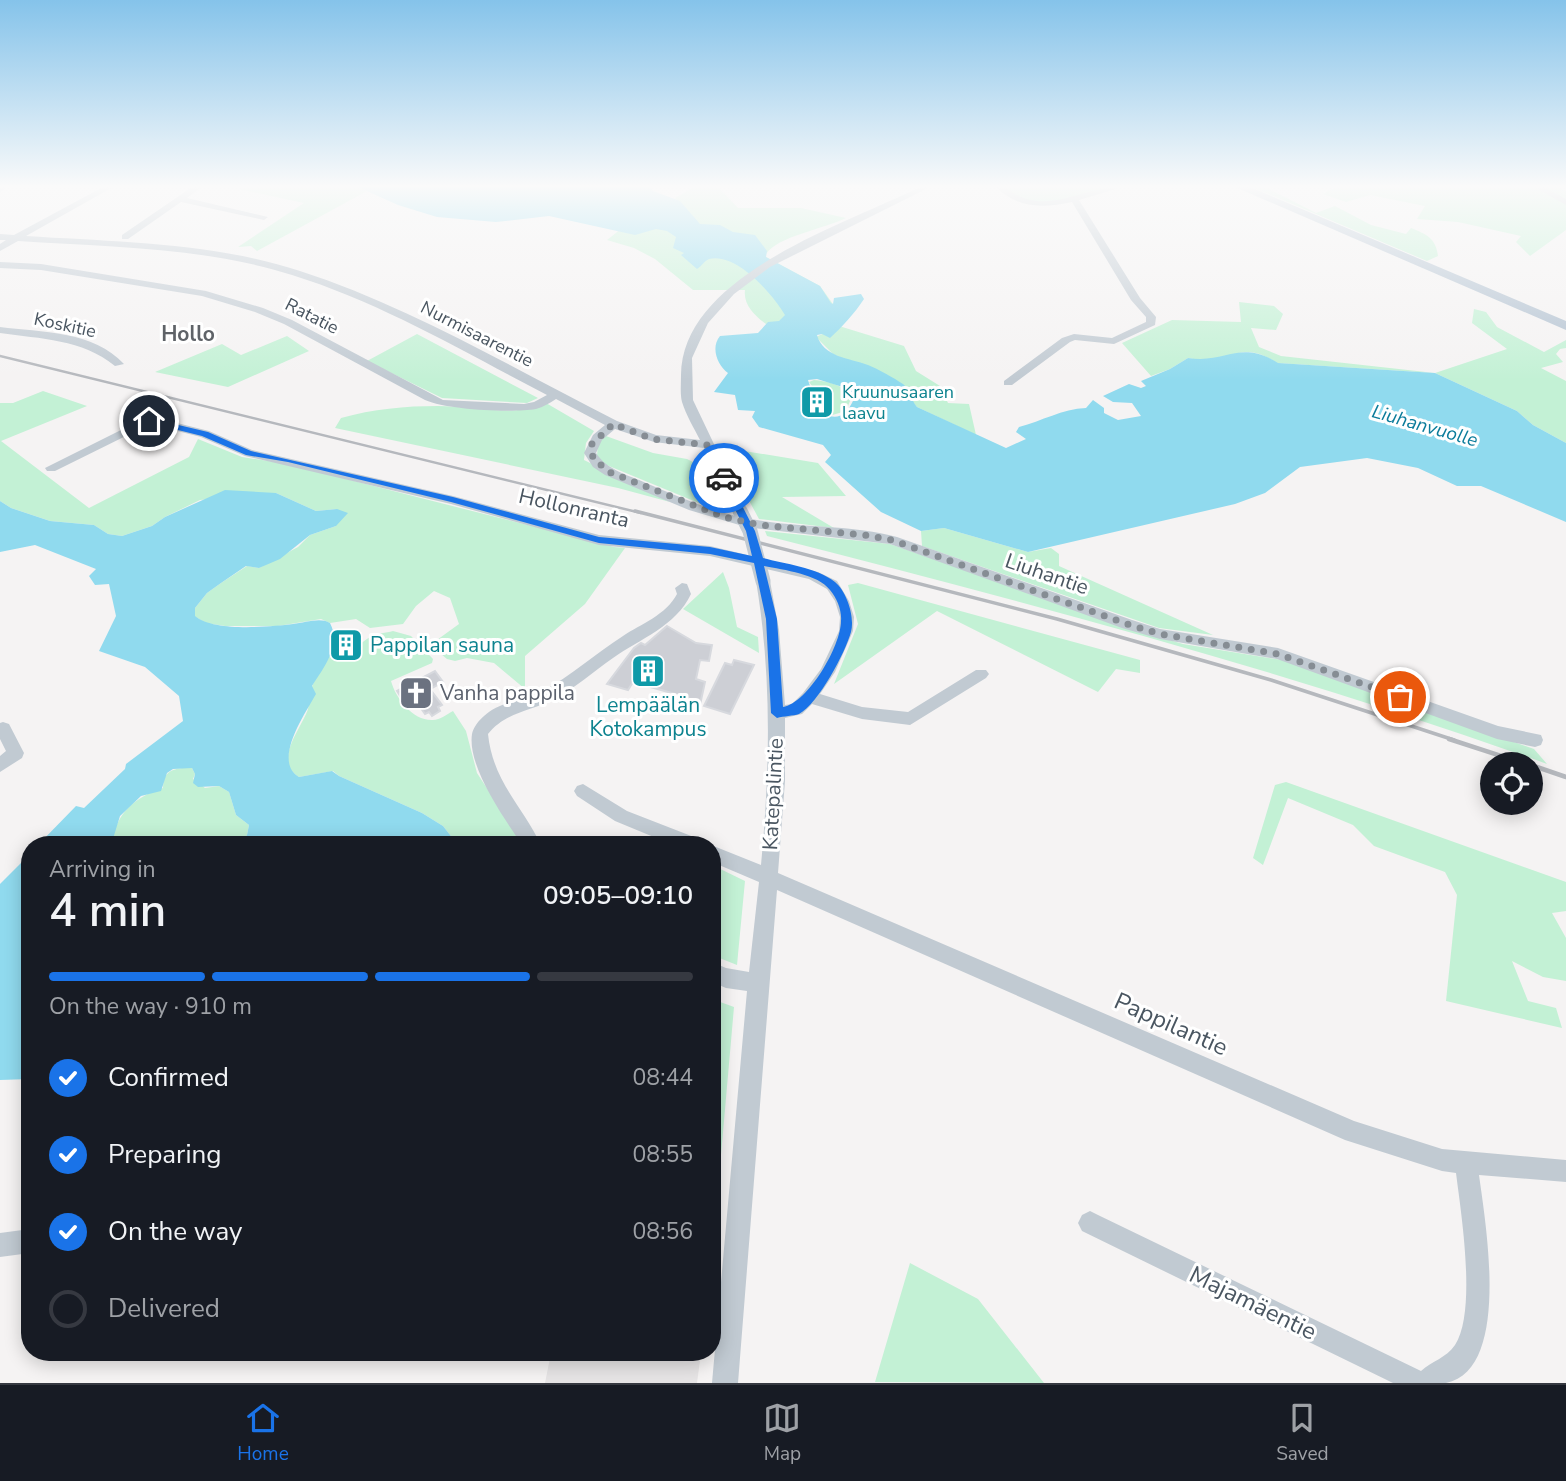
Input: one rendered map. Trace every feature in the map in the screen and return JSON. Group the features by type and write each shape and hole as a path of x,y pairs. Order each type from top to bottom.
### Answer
{"main road":[{"path":"1392,252 1566,326"}],"street":[{"name":"Nurmisaarentie","path":"189,252 242,260 296,273 356,294 440,334 613,424 643,435 706,440"},
{"path":"242,260 251,252"},
{"name":"Katepalintie","path":"725,1383 737,1206 769,876 777,713 773,632 763,581 750,531 687,400 684,384 685,359 691,338 703,319 722,298 792,252"},
{"path":"1008,383 1066,340 1074,337 1114,341 1151,323 1151,317 1136,300 1106,252"},
{"name":"Ratatie","path":"0,265 41,267 174,287 258,310 288,322 409,388 442,402 524,407 537,405 556,395"},
{"name":"Koskitie","path":"0,330 86,344 107,352 118,364"},
{"name":"Hollonranta","path":"51,468 149,421 205,434 249,453 440,497 599,540 710,551 813,575 832,585 842,601 847,617 846,631 839,649 810,697"},
{"name":"Liuhantie","path":"613,424 591,445 590,453 597,464 609,472 702,510 760,525 892,540 1127,624 1160,634 1278,654 1497,732 1535,740"},
{"path":"527,836 491,776 483,757 480,733 489,721 499,714 548,695 631,638 650,629 679,604 684,594 682,588"},
{"path":"777,713 796,710 810,697 862,713 910,719 981,674"},
{"path":"0,765 16,753 3,729"},
{"path":"583,791 621,816 671,836"},
{"name":"Pappilantie","path":"721,857 1353,1132 1416,1153 1466,1164 1566,1171"},
{"path":"721,976 758,983"},
{"path":"1428,1383 1441,1370 1454,1365 1473,1340 1476,1277 1472,1202 1466,1164"},
{"name":"Majamäentie","path":"1090,1223 1406,1376 1415,1383"},
{"path":"0,1245 21,1242"}],"shaded area":[{"path":"549,1361 700,1361 697,1383 545,1383"}],"green space":[{"path":"641,252 768,252 766,257 820,286 833,304 812,319 766,324 748,305 745,290 693,290 655,259"},
{"path":"1405,252 1437,252 1438,256 1427,261"},
{"path":"1239,302 1274,306 1283,314 1276,330 1251,328 1259,347 1281,356 1435,373 1277,363 1258,354 1244,352 1208,361 1188,358 1151,376 1122,343 1172,320 1241,322"},
{"path":"1474,309 1486,312 1497,327 1544,352 1566,340 1566,348 1560,349 1556,354 1563,362 1541,368 1566,381 1566,443 1533,425 1517,411 1435,373 1507,349 1472,323"},
{"path":"839,326 904,346 916,371 940,386 948,403 969,404 976,435 917,407 900,383 833,354 816,337"},
{"path":"417,334 538,398 527,403 442,398 367,361"},
{"path":"287,336 309,351 228,387 155,372 222,344 241,355"},
{"path":"814,380 834,384 848,392 852,396 846,411 829,416 811,408 807,398 812,386 809,382"},
{"path":"43,391 87,406 1,441 89,508 189,457 198,439 242,457 287,464 625,548 585,604 525,656 525,689 494,663 467,658 455,661 447,659 430,645 459,624 450,598 434,591 416,606 403,624 370,628 356,619 330,623 321,619 278,626 225,626 206,623 194,616 195,608 207,593 247,566 259,568 298,547 310,535 336,526 337,509 316,511 276,493 200,500 152,526 122,536 108,534 94,525 50,521 11,508 0,501 0,403 13,403"},
{"path":"546,403 594,431 586,443 584,460 670,502 618,488 335,428 341,418 389,409 438,406 507,411"},
{"path":"606,436 653,453 687,459 699,465 714,489 723,513 604,464 597,456 598,443"},
{"path":"720,447 818,463 846,496 782,497 834,528 759,519"},
{"path":"944,528 1028,552 1051,548 1059,554 1059,566 1213,635 1159,628 922,546 921,531"},
{"path":"765,531 890,544 1149,634 1183,644 1282,660 1537,752 1512,752 1257,669 1062,613 767,536"},
{"path":"723,572 737,627 758,637 759,653 683,609"},
{"path":"858,583 1140,660 1140,673 1116,669 1098,692 937,611 834,684 858,624 848,585"},
{"path":"393,631 411,636 433,659 432,663 391,681 397,695 412,713 426,719 438,719 453,711 466,731 477,773 518,836 451,836 443,826 422,813 333,771 299,777 291,770 288,753 291,744 308,709 314,682 331,653 350,652 373,636"},
{"path":"192,768 195,774 193,779 205,788 219,786 229,792 236,815 249,825 246,836 113,836 128,808 144,796 163,788 164,779 173,770"},
{"path":"1286,782 1566,882 1566,911 1552,913 1566,938 1566,981 1543,977 1512,961 1528,1001 1556,1008 1562,1028 1446,1001 1457,895 1445,872 1374,846 1353,825 1288,798 1263,865 1253,858 1275,785"},
{"path":"721,869 745,881 737,965 721,959"},
{"path":"721,1002 734,1007 721,1155"},
{"path":"910,1263 978,1299 1044,1383 875,1382"}],"water":[{"name":"Liuhanvuolle","path":"681,252 767,252 766,257 820,286 833,304 834,298 861,294 864,299 860,305 830,338 817,335 825,348 838,356 872,367 903,384 917,407 1006,448 1026,439 1016,432 1019,427 1060,413 1086,408 1093,400 1104,408 1104,413 1118,420 1141,416 1132,403 1113,402 1103,396 1129,384 1141,388 1146,386 1141,381 1188,358 1213,358 1243,352 1265,356 1278,363 1435,373 1517,411 1533,425 1566,443 1566,522 1481,486 1457,486 1418,468 1367,458 1300,467 1265,493 1235,504 1028,552 944,528 921,531 881,512 825,462 831,455 823,445 759,427 752,417 755,411 738,410 735,395 714,392 728,373 716,356 720,336 758,333 768,322 779,321 785,315 763,287 742,268 720,259 709,259 697,269 681,255 684,253","holes":["817,379 849,389 854,399 844,413 834,417 808,408 805,401 810,386 808,380"]},
{"path":"225,490 276,493 316,511 337,509 348,513 336,526 310,535 280,559 259,568 246,566 207,593 195,608 195,616 215,624 242,627 317,620 330,623 334,640 330,656 312,686 316,694 293,737 289,760 292,770 299,777 332,771 422,813 443,826 451,836 246,836 249,825 236,815 229,792 219,786 198,787 193,783 195,774 192,768 173,769 167,773 161,791 141,796 120,816 114,836 47,836 76,806 84,808 125,769 126,764 183,721 179,696 145,667 99,651 116,616 109,584 95,585 89,576 96,569 35,545 0,552 0,501 11,508 50,521 94,525 108,534 122,536 152,526 165,517"},
{"path":"21,863 21,1079 0,1080 0,884"}],"building":[{"name":"Lempäälän Kotokampus","path":"667,626 696,643 712,645 709,661 700,660 696,679 705,682 700,705 673,698 675,694 633,682 628,690 607,684 634,648 641,643 645,645"},
{"path":"734,660 754,665 730,714 704,706 725,663 732,665"},
{"name":"Vanha pappila","path":"435,671 443,682 430,689 442,705 438,707 440,711 432,716 429,712 425,714 411,694 402,699 397,691"}],"railway":[{"path":"0,356 641,513"},
{"path":"635,511 1057,619 1271,680 1454,740"},
{"path":"1449,739 1489,752"},
{"path":"1543,769 1566,777"}],"way so far":[{"path":"724,478 708,445 653,439 613,424 591,445 590,453 597,464 609,472 724,517 787,529 865,535 892,540 1127,624 1160,634 1278,654 1400,697"}],"place":[{"name":"Kruunusaaren laavu","path":"817,402"},
{"name":"Pappilan sauna","path":"346,645"},
{"name":"Lempäälän Kotokampus","path":"648,671"},
{"name":"Vanha pappila","path":"416,693"}],"district":[{"name":"Hollo","path":"188,334"}],"route":[{"path":"149,421 181,426 249,453 453,500 599,540 736,555 760,561 785,567 813,575 832,585 842,601 847,617 846,631 827,671 810,697 796,710 777,713 774,644 763,581 758,561 753,540 750,531 724,478"}]}
